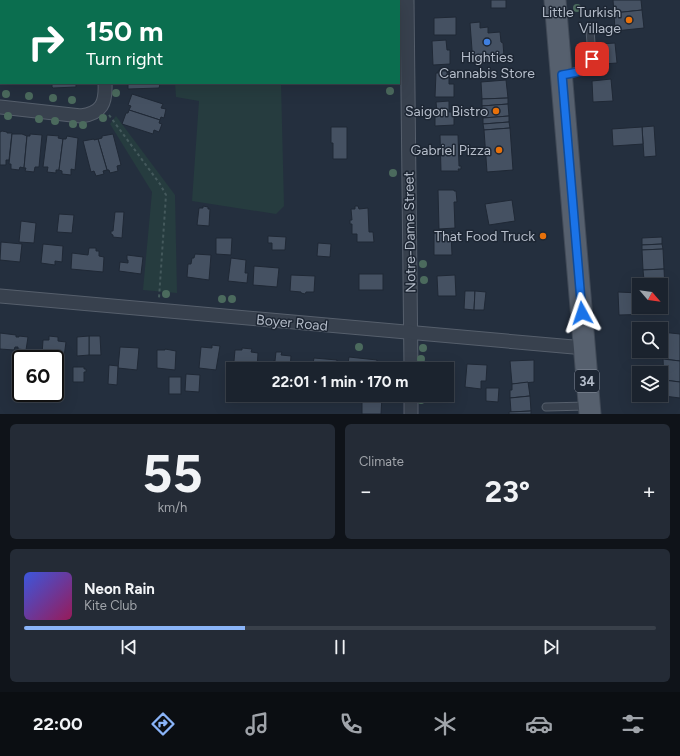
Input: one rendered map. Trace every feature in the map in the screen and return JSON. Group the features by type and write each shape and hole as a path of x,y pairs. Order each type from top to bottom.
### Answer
{"main road":[{"name":"34","path":"555,0 589,410"}],"street":[{"name":"Notre-Dame Street","path":"408,0 411,362"},
{"path":"0,107 81,116 91,115 102,106 105,100 105,84"},
{"name":"Boyer Road","path":"0,296 584,348"},
{"path":"411,402 411,414"}],"lane":[{"path":"562,75 579,72 586,68 592,59 590,30"},
{"path":"546,407 589,410"}],"path":[{"path":"102,106 160,184 166,195 159,302 157,311"}],"green space":[{"path":"175,84 281,84 284,206 276,214 192,201 199,101 176,97"},
{"path":"116,116 175,195 177,293 143,290 152,192 110,124"}],"building":[{"path":"491,0 506,0 506,8 491,8"},
{"path":"613,0 641,0 642,10 614,13"},
{"name":"Little Turkish Village","path":"642,10 644,28 615,31 614,13"},
{"path":"456,17 456,35 434,35 434,18"},
{"name":"Highties Cannabis Store","path":"480,22 480,28 488,27 488,33 500,32 501,42 503,43 503,61 473,63 470,23"},
{"path":"446,40 447,50 450,50 450,64 433,65 432,41"},
{"path":"615,43 617,63 603,64 601,44"},
{"path":"438,71 447,71 447,73 449,73 449,84 454,84 454,97 435,97 436,73 438,73"},
{"path":"611,79 613,101 593,102 592,81"},
{"path":"506,80 508,98 482,99 481,82"},
{"path":"52,84 76,84 76,87 52,87"},
{"path":"128,84 160,84 159,88 128,89"},
{"path":"132,94 163,104 161,108 166,109 164,118 161,117 160,120 129,110 131,106 128,105"},
{"path":"508,98 508,104 482,106 482,99"},
{"path":"449,101 449,112 454,112 454,125 435,126 435,112 437,112 436,102"},
{"name":"Saigon Bistro","path":"508,104 509,116 483,118 482,106"},
{"path":"129,110 160,120 159,123 162,124 159,132 154,130 153,134 122,124 126,113 128,113"},
{"path":"509,116 509,122 483,124 483,118"},
{"path":"509,122 510,128 484,130 483,124"},
{"path":"654,126 656,156 644,157 642,127"},
{"path":"331,127 347,127 347,159 333,159"},
{"path":"642,127 643,144 613,146 612,129"},
{"name":"Gabriel Pizza","path":"510,128 513,170 487,172 484,130"},
{"path":"0,132 12,133 9,160 6,160 6,165 0,165"},
{"path":"12,134 22,134 27,136 24,168 20,167 19,170 11,169 11,164 9,164"},
{"path":"30,134 42,135 39,167 35,167 34,172 25,171 26,168 24,168 27,136 30,136"},
{"path":"113,134 121,165 117,166 118,171 110,173 109,170 107,170 98,139 102,138 102,136"},
{"path":"47,135 59,136 58,138 63,139 59,170 56,170 56,173 47,172 48,167 43,167"},
{"path":"440,135 458,135 459,166 461,166 461,169 458,169 459,171 441,171"},
{"path":"67,136 78,138 75,170 71,169 71,175 62,174 62,171 59,170 63,139 66,139"},
{"path":"98,139 107,170 103,171 104,174 96,176 94,171 91,172 83,141"},
{"path":"438,190 456,191 457,202 454,202 455,228 439,229"},
{"path":"512,200 515,221 489,225 485,204"},
{"path":"203,206 210,209 209,226 197,225 199,208 203,208"},
{"path":"355,206 358,206 359,209 368,208 369,232 373,232 374,242 357,242 357,234 352,234 352,224 350,224 350,220 352,220 351,209 355,209"},
{"path":"115,212 124,212 122,238 113,237 111,234 111,231 113,231"},
{"path":"59,214 74,215 72,233 57,232"},
{"path":"21,221 36,223 34,243 19,242"},
{"path":"434,233 451,233 452,255 434,255"},
{"path":"268,236 286,237 285,250 272,250 272,243 268,243"},
{"path":"662,237 662,244 642,245 642,238"},
{"path":"216,238 232,238 231,255 216,254"},
{"path":"1,242 22,244 20,262 0,260"},
{"path":"318,243 331,244 330,257 317,256"},
{"path":"43,244 63,246 62,262 55,261 55,265 41,263"},
{"path":"662,244 663,249 642,250 642,245"},
{"path":"89,248 96,248 96,251 99,251 99,256 104,257 103,272 71,269 72,253 88,255"},
{"path":"663,249 664,269 643,270 642,250"},
{"path":"195,254 211,255 209,280 187,277 188,264 191,264 192,258 194,258"},
{"path":"127,255 143,257 141,274 119,271 120,262 128,263"},
{"path":"231,258 246,260 245,273 248,273 247,283 228,281"},
{"path":"254,266 279,268 277,287 253,285"},
{"path":"664,269 664,278 644,278 643,270"},
{"path":"359,274 383,274 383,290 359,290"},
{"path":"291,275 315,276 314,292 306,292 305,294 290,291"},
{"path":"455,275 456,296 438,296 437,276"},
{"path":"465,291 475,291 474,310 464,309"},
{"path":"475,291 486,292 484,310 474,310"},
{"path":"618,292 632,293 632,314 655,314 619,315"},
{"path":"0,333 16,335 16,337 28,337 26,350 18,349 18,347 15,347 14,350 0,349"},
{"path":"668,333 680,334 680,361 663,359 668,358"},
{"path":"49,336 58,337 58,341 66,342 64,357 64,350 42,350 43,340 49,340"},
{"path":"89,336 100,336 101,355 89,355"},
{"path":"89,336 89,355 77,356 77,337"},
{"path":"212,345 220,346 216,370 199,368 201,347 212,348"},
{"path":"120,347 139,348 137,370 118,368"},
{"path":"242,348 252,349 251,352 258,353 257,362 234,362 235,350 242,350"},
{"path":"165,349 176,351 175,370 157,368 157,350"},
{"path":"276,352 282,352 281,355 291,356 291,362 273,362 275,361"},
{"path":"349,357 377,360 377,362 348,362"},
{"path":"314,358 337,360 337,362 313,362"},
{"path":"663,359 680,361 680,382 668,380 668,366 663,366"},
{"path":"534,360 534,382 512,384 510,361"},
{"path":"467,364 487,365 486,381 481,381 481,389 465,387"},
{"path":"109,365 118,366 117,385 108,384"},
{"path":"73,367 84,367 84,369 86,369 86,372 84,372 84,382 73,382"},
{"path":"186,374 200,375 199,392 185,391"},
{"path":"169,377 181,377 181,394 169,394"},
{"path":"668,380 680,382 680,398 668,396"},
{"path":"528,382 530,396 510,398 512,384"},
{"path":"486,388 499,388 498,402 486,401"},
{"path":"530,396 531,411 511,412 510,398"},
{"path":"362,402 382,402 381,414 362,414"},
{"path":"531,411 531,414 509,414 509,412"}],"place":[{"name":"Little Turkish Village","path":"629,20"},
{"name":"Highties Cannabis Store","path":"487,42"},
{"name":"Saigon Bistro","path":"496,111"},
{"name":"Gabriel Pizza","path":"499,150"},
{"name":"That Food Truck","path":"543,236"}],"route":[{"path":"582,313 570,187 562,75 579,72 586,68 592,59"}]}
